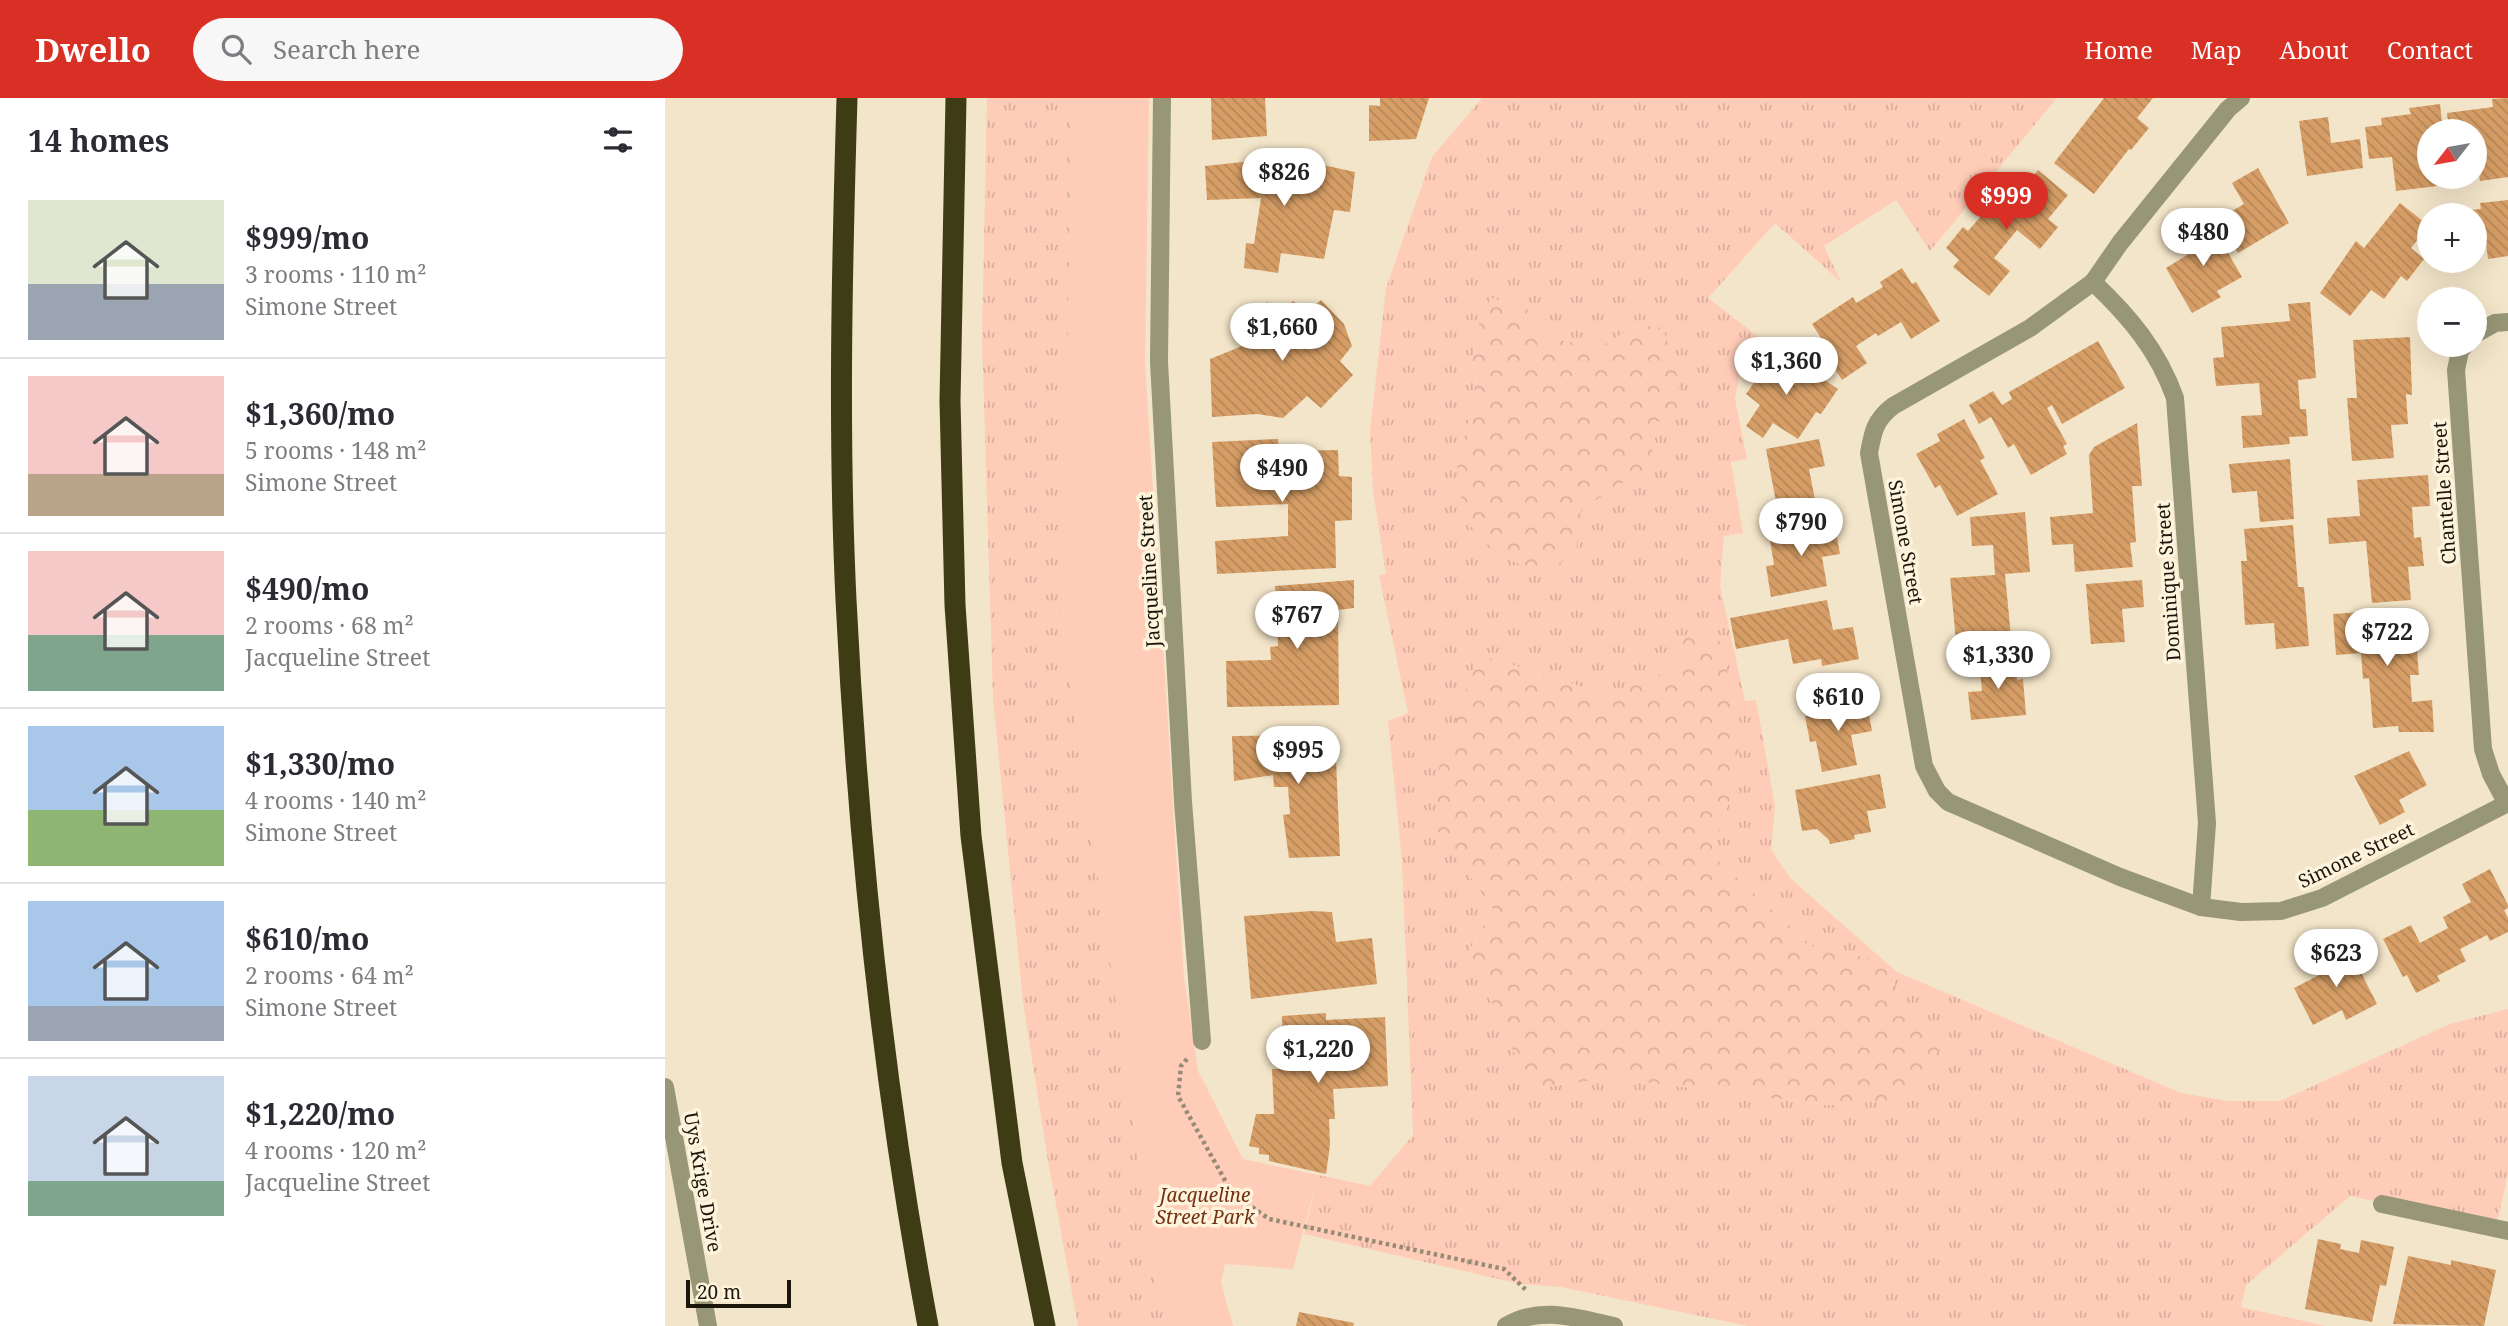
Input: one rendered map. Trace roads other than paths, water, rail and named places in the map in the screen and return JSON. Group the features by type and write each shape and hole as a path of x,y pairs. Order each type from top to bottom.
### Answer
{"highway":[{"path":"847,98 841,398 846,598 862,844 880,1020 900,1167 928,1326"},
{"path":"956,98 950,414 955,605 971,836 1011,1163 1045,1326"}],"street":[{"name":"Jacqueline Street","path":"1162,98 1159,362 1183,802 1202,1041"},
{"name":"Simone Street","path":"2241,98 2220,119 2120,243 2093,282 2030,328 1893,406 1879,417 1869,453 1924,766 1937,791 1948,802 2120,877 2201,907 2241,912 2281,911 2322,898 2507,803"},
{"name":"Dominique Street","path":"2093,282 2141,332 2167,376 2175,398 2207,823 2201,907"},
{"path":"2487,327 2495,323 2508,322"},
{"name":"Chantelle Street","path":"2459,357 2456,370 2483,749 2491,774 2507,803"},
{"name":"Uys Krige Drive","path":"665,1087 708,1326"},
{"path":"2382,1204 2508,1231"},
{"path":"1506,1326 1533,1316 1551,1313 1614,1326"}],"park label":[{"name":"Jacqueline Street Park","path":"1205,1206"}]}
